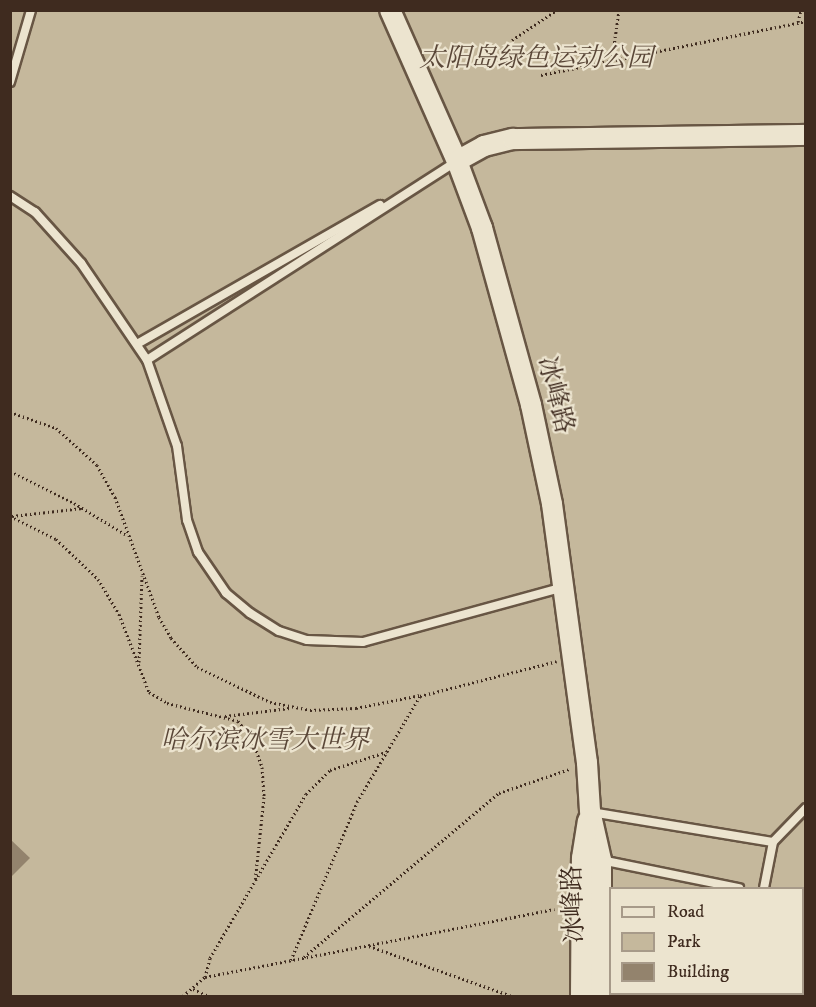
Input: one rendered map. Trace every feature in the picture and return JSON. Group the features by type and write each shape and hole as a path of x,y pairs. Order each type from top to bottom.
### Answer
{"street":[{"name":"冰峰路","path":"390,10 457,161 482,228 531,405 566,586 587,763 601,996"},
{"path":"457,161 484,146 513,139 806,135"},
{"name":"冰峰路","path":"581,996 592,859"}],"lane":[{"path":"10,82 31,10"},
{"path":"137,344 457,161"},
{"path":"147,360 457,161"},
{"path":"10,196 35,212 59,238 147,360 177,447 187,520 198,552 226,593 265,623 307,640 363,642 566,586"},
{"path":"764,887 773,842 806,808"},
{"path":"590,811 773,842"},
{"path":"592,859 734,887"}],"path":[{"path":"512,40 557,10"},
{"path":"612,60 619,10"},
{"path":"798,22 801,10"},
{"path":"541,75 806,21"},
{"path":"10,412 56,428 84,450 106,478 142,575 171,638 197,668 238,689 292,707"},
{"path":"10,471 84,508 127,535"},
{"path":"10,516 84,508"},
{"path":"10,516 56,538 98,579 119,615 149,692 156,698 223,716 245,727 262,767 264,797 255,882"},
{"path":"138,667 142,575"},
{"path":"223,716 292,707 336,710 421,695 574,657"},
{"path":"291,960 357,802 421,695"},
{"path":"183,996 205,977 210,958 306,794 330,770 386,752"},
{"path":"303,958 499,793 587,763"},
{"path":"205,977 554,909"},
{"path":"367,945 512,996"},
{"path":"193,989 209,996"}],"green space":[{"name":"哈尔滨冰雪大世界","path":"10,11 805,11 805,996 11,996"}],"building":[{"path":"10,839 30,858 10,878"}],"park label":[{"name":"太阳岛绿色运动公园","path":"536,59"}]}
